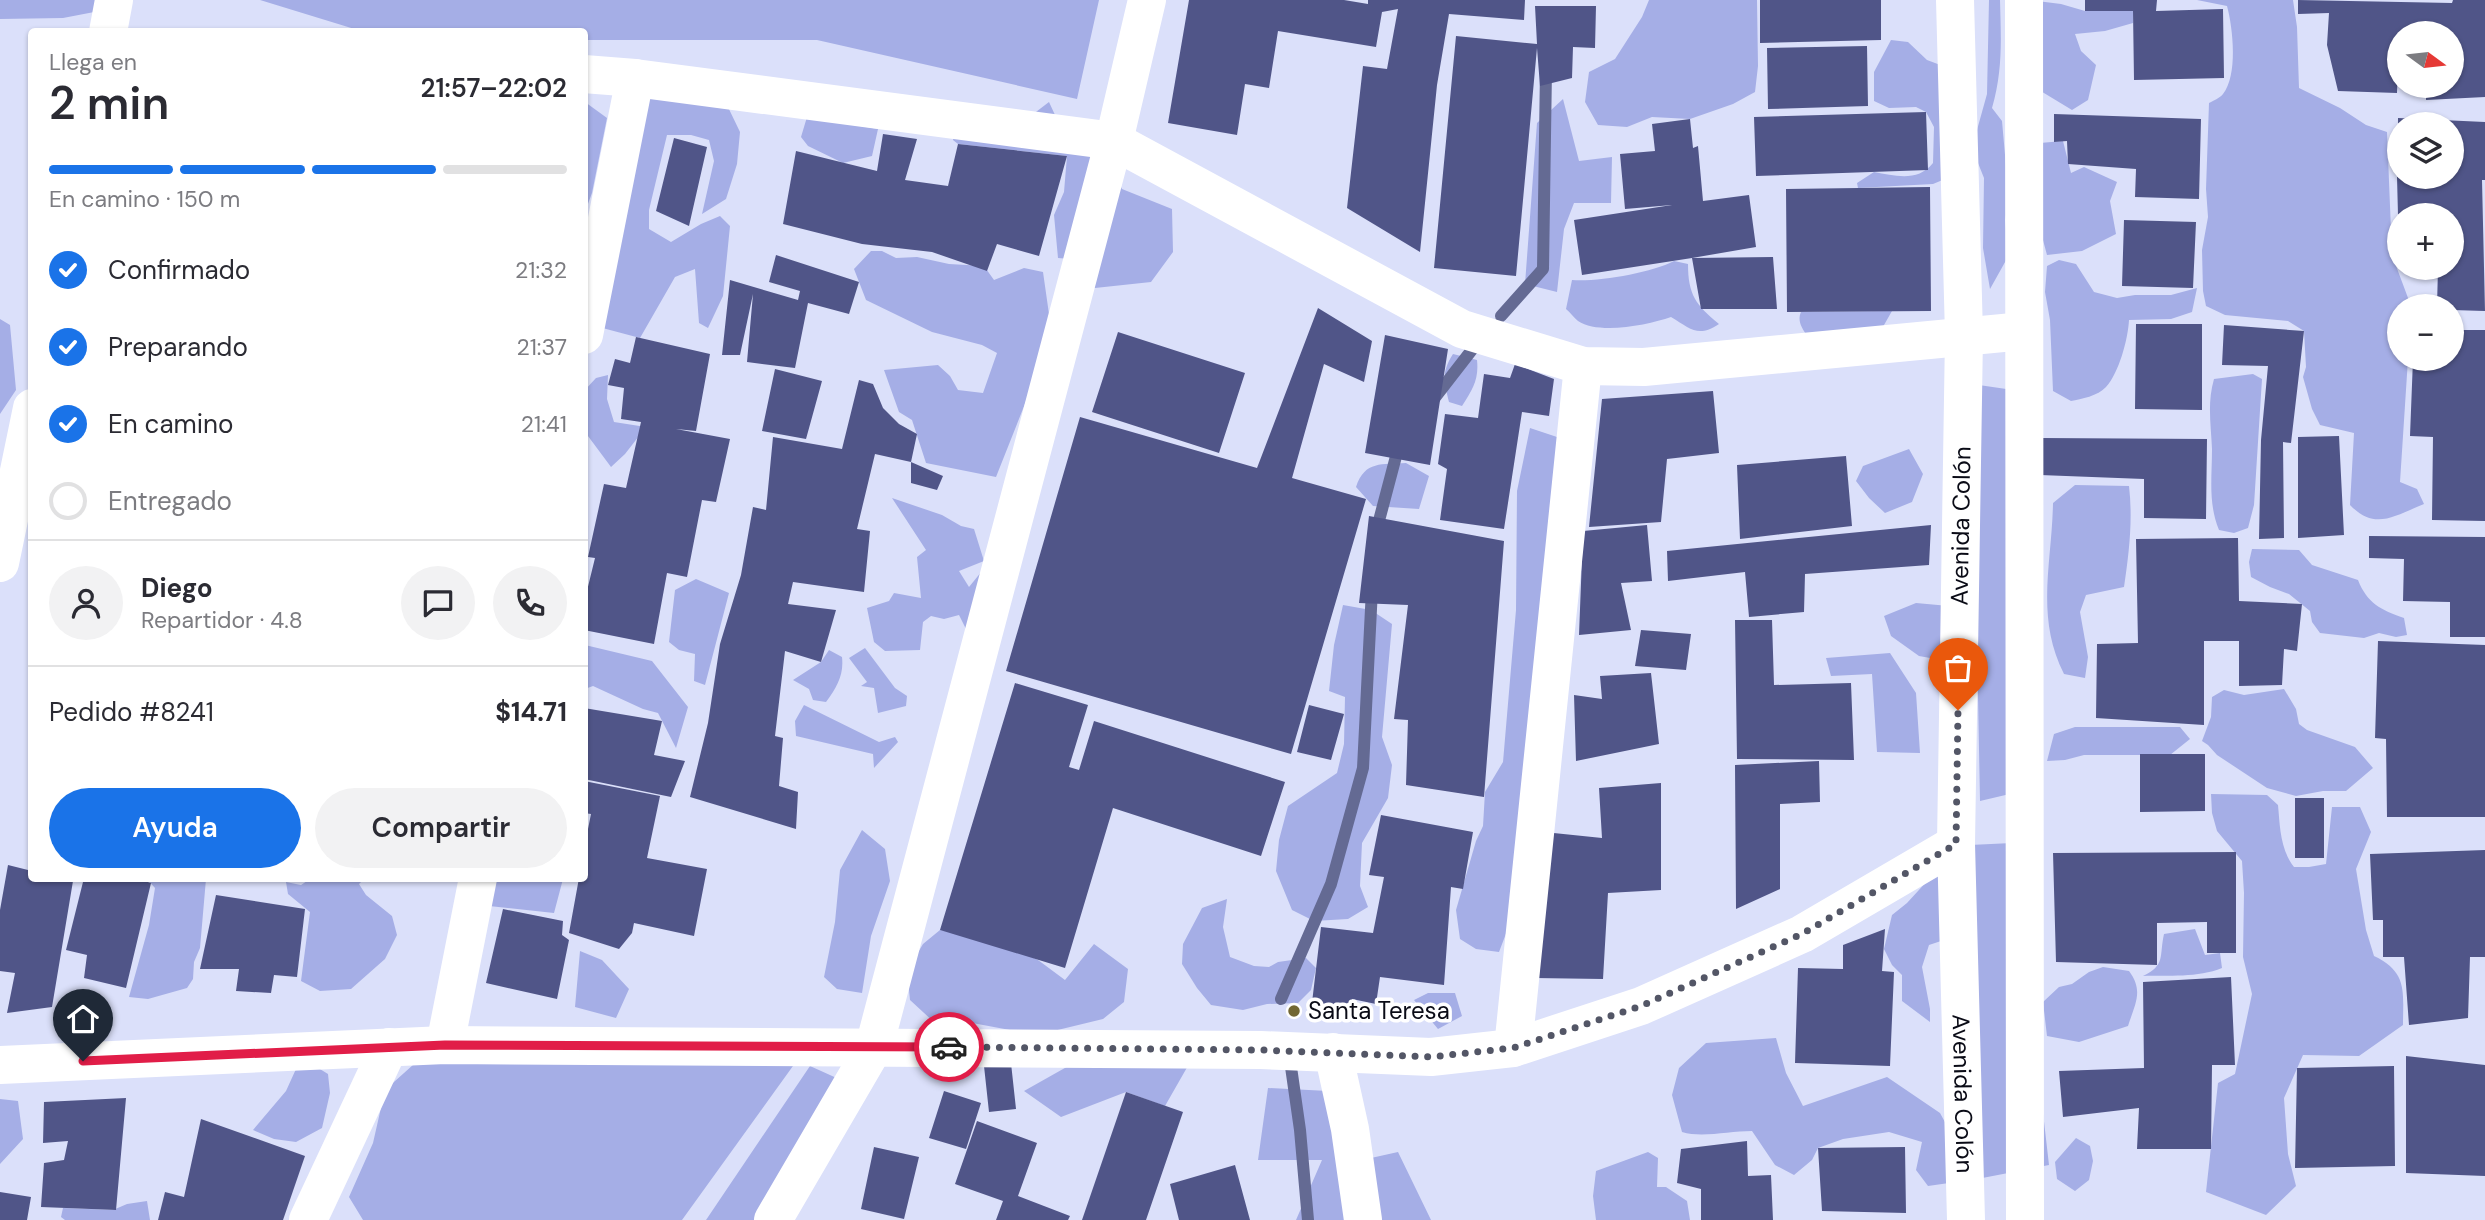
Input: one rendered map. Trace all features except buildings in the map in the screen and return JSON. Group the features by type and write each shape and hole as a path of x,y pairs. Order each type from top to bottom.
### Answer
{"street":[{"path":"109,28 114,0"},
{"path":"773,1220 874,1047 1114,141 1147,0"},
{"name":"Avenida Colón","path":"1955,0 1964,335 1956,844 1966,1220"},
{"path":"2024,0 2025,1220"},
{"path":"588,74 635,78 1114,141 1462,329 1583,366 1644,367 2024,331"},
{"path":"588,315 635,78"},
{"path":"1513,1048 1583,366"},
{"path":"0,563 28,427"},
{"path":"0,1065 445,1045 1333,1052 1431,1057 1513,1048 1641,1006 1802,934 1956,844"},
{"path":"445,1045 477,882"},
{"path":"309,1220 389,1047"},
{"path":"1333,1052 1350,1129 1363,1220"}],"shaded area":[{"path":"0,0 118,0 115,8 63,18 0,19"},
{"path":"260,0 1099,0 1077,99 817,40 588,40 588,28 351,28"},
{"path":"1649,0 1757,0 1758,66 1755,92 1733,104 1690,119 1652,117 1627,127 1598,125 1585,102 1589,72 1615,59 1642,17"},
{"path":"1989,0 2000,0 2000,67 1992,108 2002,121 2009,200 2005,220 2009,255 1990,289 1983,248 1984,178 1972,148 1987,94"},
{"path":"2197,0 2293,0 2297,27 2299,88 2340,108 2366,125 2387,132 2387,189 2389,189 2390,203 2387,203 2387,280 2401,280 2407,294 2387,294 2387,371 2407,371 2400,482 2417,489 2424,504 2385,519 2368,517 2350,505 2354,433 2320,425 2312,409 2303,377 2306,367 2304,331 2288,321 2225,315 2206,306 2202,250 2208,217 2206,189 2209,103 2222,95 2231,75 2233,51 2227,6"},
{"path":"2037,1 2085,11 2133,11 2133,23 2105,31 2075,34 2081,51 2096,65 2088,100 2072,110 2039,90"},
{"path":"1891,40 1908,42 1927,60 1943,66 1945,179 1933,184 1858,188 1857,183 1874,172 1898,176 1914,175 1933,163 1934,127 1926,112 1916,107 1889,108 1874,101 1874,72"},
{"path":"646,96 727,105 740,132 737,164 726,199 702,214 714,161 709,140 691,135 667,135 649,210 649,229 671,242 720,216 730,226 723,296 708,328 699,323 695,269 675,277 640,338 595,326"},
{"path":"1563,99 1579,161 1612,157 1611,203 1574,203 1564,229 1557,292 1525,284 1537,123"},
{"path":"1049,102 1061,128 1109,160 1122,189 1172,209 1173,252 1151,282 1095,288 1077,279 1082,260 1058,258 1054,215 1064,192 1067,156 958,144 953,140 957,124 1028,118"},
{"path":"588,104 607,118 588,204"},
{"path":"807,117 878,129 872,156 843,163 808,146 801,137"},
{"path":"2063,141 2071,173 2084,167 2117,182 2110,201 2116,234 2082,251 2047,255 2040,229 2040,143"},
{"path":"871,251 882,251 896,258 917,257 949,264 984,266 994,280 1024,268 1043,272 1050,321 1032,386 996,477 926,463 912,420 899,412 884,370 938,365 950,376 958,390 983,393 997,353 982,345 932,332 866,300 854,269"},
{"path":"2059,260 2076,264 2094,292 2117,298 2171,295 2197,288 2192,312 2171,319 2129,320 2122,355 2111,381 2099,393 2071,401 2053,391 2050,320 2045,292 2047,266"},
{"path":"1674,261 1688,264 1695,298 1704,311 1719,324 1700,331 1671,317 1637,325 1598,327 1578,321 1566,309 1572,280 1624,276"},
{"path":"1892,311 1880,332 1807,336 1800,321 1801,312"},
{"path":"0,319 10,325 16,390 0,414"},
{"path":"1453,354 1477,360 1474,384 1462,406 1449,402 1446,388 1445,372"},
{"path":"2253,374 2262,379 2254,505 2248,528 2234,533 2219,530 2213,510 2211,397 2214,379"},
{"path":"608,375 607,399 614,422 646,427 611,467 588,436 588,387 596,378"},
{"path":"1972,384 2013,390 2014,793 1980,801"},
{"path":"1530,428 1566,440 1515,910 1499,952 1476,949 1460,939 1456,910 1483,826 1485,792 1503,762 1516,610 1517,491"},
{"path":"1909,449 1923,474 1912,502 1885,513 1856,481 1863,466"},
{"path":"1406,463 1429,476 1419,509 1373,506 1356,487 1369,468 1382,464"},
{"path":"2075,485 2129,486 2131,511 2124,587 2086,595 2080,612 2088,657 2085,678 2064,674 2055,653 2048,611 2053,503"},
{"path":"892,498 974,529 984,561 959,571 969,587 982,571 974,645 959,615 944,619 931,616 923,622 920,650 885,651 874,642 867,608 889,601 894,593 921,598 917,557 926,550"},
{"path":"2252,549 2299,550 2312,565 2358,580 2366,595 2376,605 2404,618 2407,635 2396,637 2379,633 2364,638 2320,633 2312,622 2310,611 2289,594 2251,577 2249,562"},
{"path":"696,579 729,593 705,685 694,681 695,654 679,650 669,642 675,590"},
{"path":"1916,603 1949,606 1947,661 1919,656 1891,636 1884,616"},
{"path":"1343,605 1371,610 1392,624 1382,737 1392,765 1388,798 1362,843 1360,886 1368,907 1348,919 1314,921 1292,910 1276,871 1279,840 1288,806 1337,773 1344,744 1345,697 1329,691 1334,645"},
{"path":"588,646 652,661 688,707 676,748 658,713 593,686 588,688"},
{"path":"865,648 895,688 907,696 906,706 878,713 874,688 861,686 867,682 849,658"},
{"path":"829,650 842,657 841,675 826,702 813,700 809,689 793,680 821,662"},
{"path":"1890,653 1916,693 1920,753 1877,752 1872,674 1831,676 1826,658"},
{"path":"2284,689 2296,709 2299,724 2307,730 2355,747 2373,768 2346,791 2323,791 2296,796 2267,788 2217,755 2202,741 2211,717 2212,697 2224,690 2244,695"},
{"path":"804,705 879,742 895,737 898,742 874,768 873,754 796,736 795,721"},
{"path":"2075,727 2180,727 2190,739 2170,755 2084,755 2047,761 2054,734"},
{"path":"2211,794 2267,795 2278,805 2283,845 2294,867 2326,864 2332,807 2360,807 2371,832 2356,869 2366,930 2374,956 2393,969 2403,993 2403,1025 2359,1056 2303,1055 2284,1098 2288,1154 2296,1186 2266,1215 2206,1192 2218,1083 2235,1074 2252,994 2243,957 2242,861 2217,831"},
{"path":"862,830 885,849 890,881 871,936 862,993 837,989 824,977 835,922 840,870"},
{"path":"2012,843 2049,1165 1972,1180 1970,845"},
{"path":"1940,867 1956,936 1929,945 1922,967 1930,1022 1902,1001 1902,975 1892,965 1884,949 1892,915 1907,903"},
{"path":"150,882 206,882 200,948 194,962 193,979 187,988 148,999 129,997 149,925 155,888"},
{"path":"286,882 301,885 306,882 361,882 359,884 366,895 392,916 397,935 385,959 351,989 320,991 301,981 310,912 288,894"},
{"path":"486,882 562,882 554,913 480,905"},
{"path":"1227,899 1223,927 1230,957 1254,966 1269,967 1278,962 1306,958 1316,968 1311,990 1298,1003 1267,1004 1243,1010 1211,1005 1197,988 1182,964 1183,944 1202,908"},
{"path":"2195,929 2205,955 2220,953 2222,968 2193,975 2143,976 2158,964 2164,934"},
{"path":"940,930 984,935 1038,960 1065,980 1094,944 1128,969 1124,1002 1103,1019 1037,1035 967,1022 936,1024 910,1000 907,971 923,944"},
{"path":"580,951 602,960 629,989 616,1018 575,1007"},
{"path":"2103,967 2129,971 2134,978 2137,998 2128,1026 2079,1042 2047,1036 2043,1002 2059,987 2072,984 2089,972"},
{"path":"1428,993 1455,993 1462,1016 1438,1029 1414,1000"},
{"path":"1776,1038 1786,1073 1803,1106 1887,1077 1940,1113 1959,1148 1949,1183 1928,1186 1916,1170 1922,1142 1889,1132 1843,1139 1818,1148 1812,1160 1794,1175 1775,1165 1752,1131 1707,1134 1682,1132 1672,1095 1679,1068 1706,1043"},
{"path":"1197,1050 1165,1106 1126,1092 1061,1117 1024,1091 1095,1051"},
{"path":"423,1056 798,1059 682,1220 363,1220 349,1197 373,1143 385,1090"},
{"path":"315,1066 328,1074 330,1093 322,1128 296,1142 274,1139 253,1130 286,1091 296,1069"},
{"path":"810,1066 841,1080 756,1220 706,1220"},
{"path":"1268,1088 1328,1091 1350,1220 1296,1220 1322,1160 1258,1160"},
{"path":"0,1099 18,1101 23,1139 0,1164"},
{"path":"2076,1138 2090,1146 2093,1161 2089,1180 2075,1191 2057,1179 2055,1162"},
{"path":"1398,1152 1431,1220 1368,1220 1371,1158"},
{"path":"1648,1152 1658,1158 1657,1187 1666,1187 1687,1201 1690,1220 1596,1220 1593,1196 1596,1171"},
{"path":"147,1201 150,1220 65,1220 61,1217 63,1208 113,1210 127,1204"}],"waterway":[{"path":"1501,316 1543,269 1546,70"},
{"path":"1433,400 1478,342"},
{"path":"1376,532 1399,445"},
{"path":"1281,999 1331,884 1363,768 1372,589"},
{"path":"1290,1060 1300,1130 1308,1220"}],"way so far":[{"path":"949,1047 1261,1050 1431,1057 1513,1048 1641,1006 1802,934 1956,844 1958,710"}],"place":[{"name":"Santa Teresa","path":"1294,1011"}],"route":[{"path":"83,1061 445,1045 949,1047"}]}
